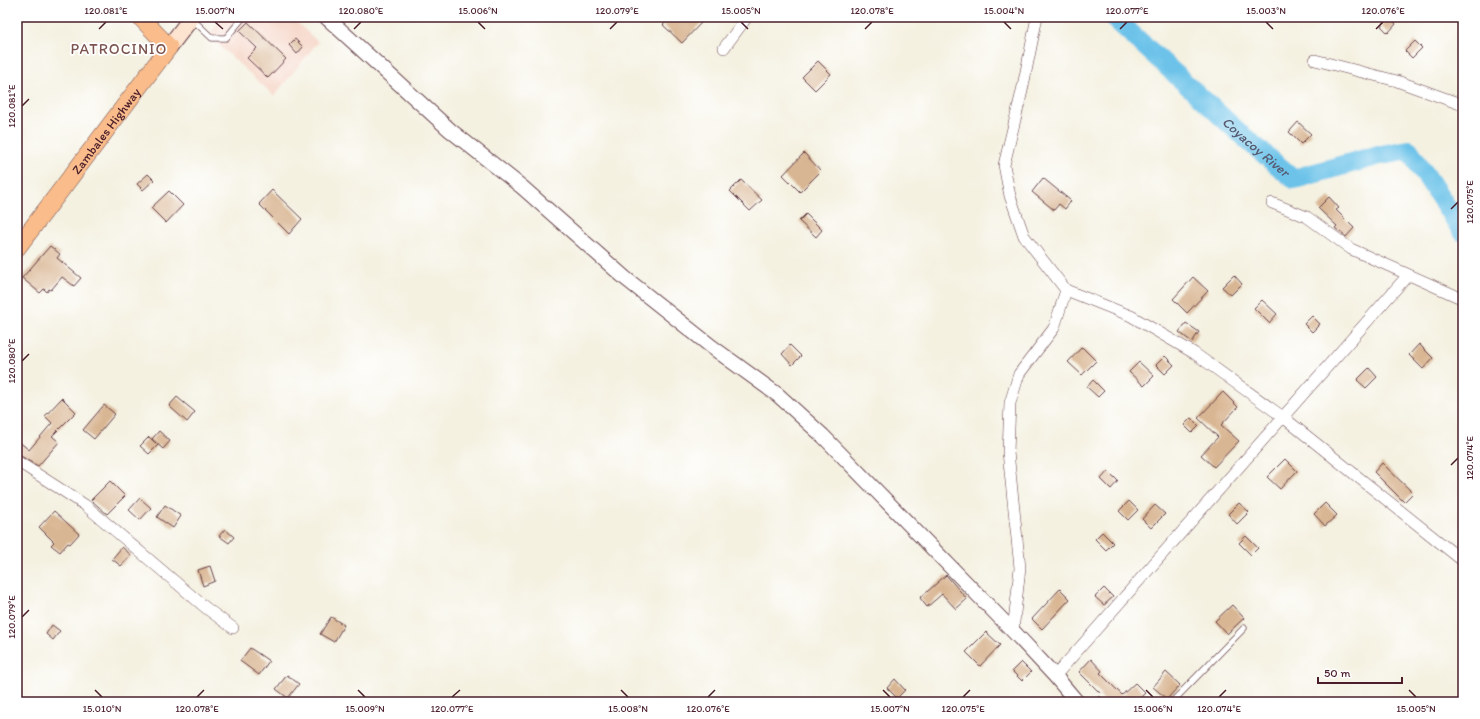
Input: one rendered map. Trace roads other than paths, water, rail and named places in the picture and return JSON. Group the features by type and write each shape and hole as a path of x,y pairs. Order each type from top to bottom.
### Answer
{"main road":[{"path":"140,17 169,47 192,18"},
{"name":"Zambales Highway","path":"17,248 169,47"}],"street":[{"path":"326,17 450,130 522,187 625,278 712,347 778,395 828,441 1013,631 1077,702"},
{"path":"724,48 748,17"},
{"path":"1037,17 1022,91 1004,165 1010,196 1024,236 1066,290 1131,316 1194,353 1283,417 1463,561"},
{"path":"1315,60 1397,81 1463,105"},
{"path":"1272,203 1307,217 1351,249 1463,300"},
{"path":"1055,676 1408,275"},
{"path":"1013,631 1020,568 1008,452 1010,403 1019,374 1054,328 1066,290"},
{"path":"17,461 85,505 206,608 234,628"}],"lane":[{"path":"192,18 212,38 226,38 241,20 241,17"},
{"path":"1172,702 1244,628"}],"waterway":[{"name":"Coyacoy River","path":"1113,17 1245,138 1294,179 1376,156 1409,150 1463,232"}],"district":[{"name":"PATROCINIO","path":"119,49"}]}
